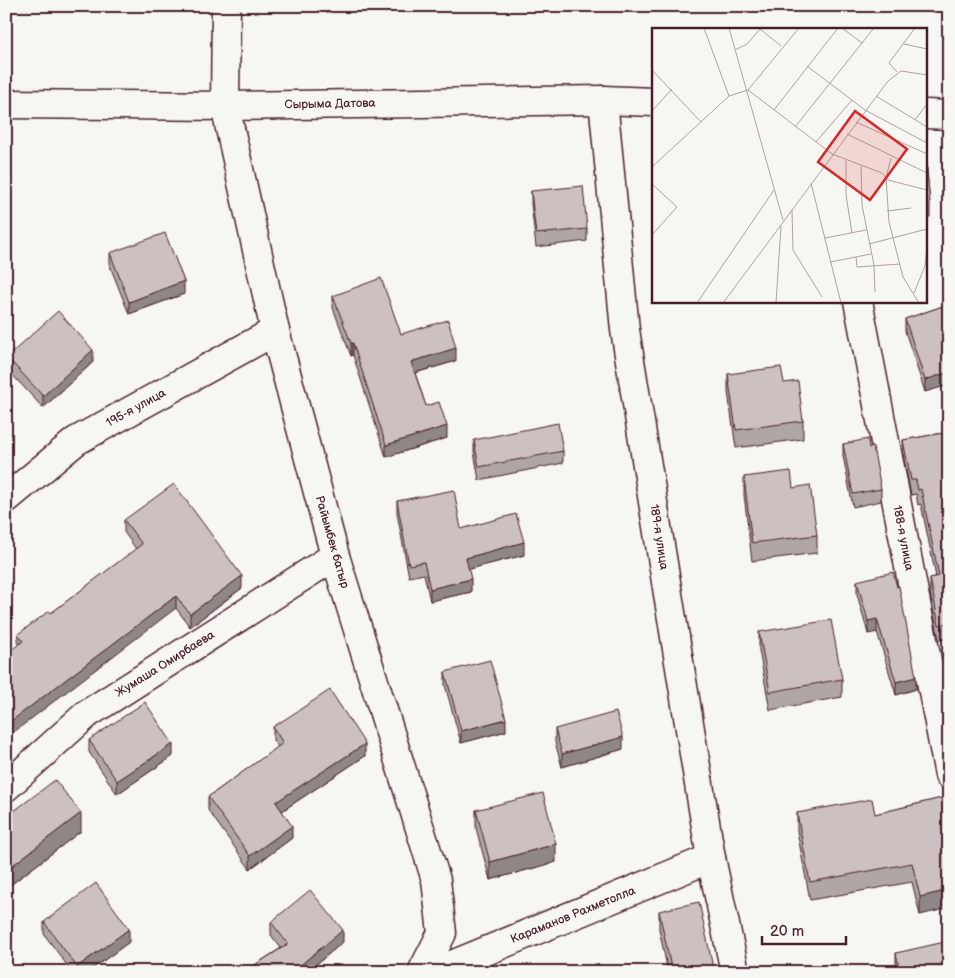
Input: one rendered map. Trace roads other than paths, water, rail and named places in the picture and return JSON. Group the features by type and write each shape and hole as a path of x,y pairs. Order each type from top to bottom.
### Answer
{"street":[{"name":"Райымбек батыр","path":"226,6 225,106 275,331 335,556 436,880 442,933 422,972"},
{"name":"Сырыма Датова","path":"6,104 225,106 603,100 652,102"},
{"name":"189-я улица","path":"603,100 625,330 711,858 735,972"},
{"path":"928,114 949,114"},
{"name":"188-я улица","path":"858,302 949,775"},
{"name":"195-я улица","path":"6,499 76,441 275,331"},
{"name":"Жумаша Омирбаева","path":"6,787 87,714 335,556"},
{"name":"Караманов Рахметолла","path":"435,972 711,858"}]}
